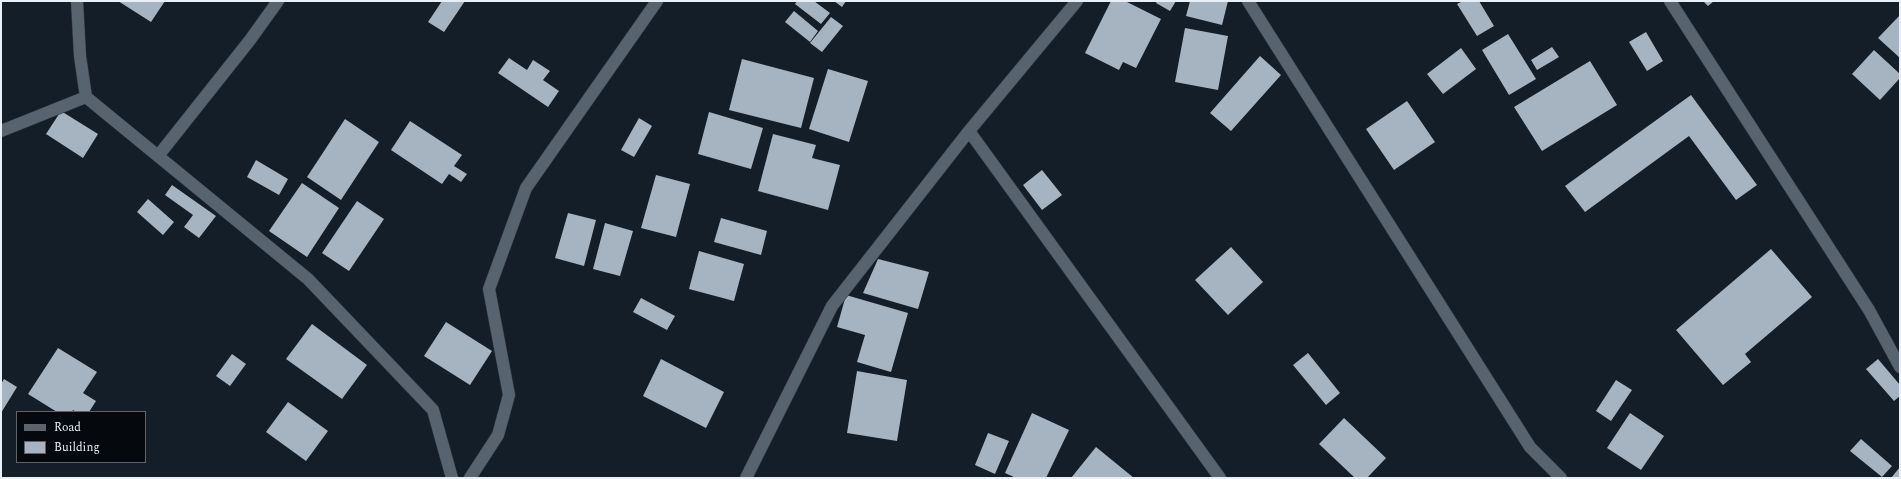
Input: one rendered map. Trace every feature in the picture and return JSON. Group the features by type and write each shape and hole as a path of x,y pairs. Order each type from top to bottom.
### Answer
{"street":[{"path":"77,1 80,56 86,97 308,279 434,410 452,478"},
{"path":"158,156 250,40 278,1"},
{"path":"470,478 498,435 509,395 489,289 526,188 657,1"},
{"path":"746,478 832,306 969,130 1076,1"},
{"path":"1248,1 1530,447 1561,478"},
{"path":"1670,1 1869,310 1900,367"},
{"path":"1,131 86,97"},
{"path":"969,130 1220,478"}],"building":[{"path":"118,1 165,1 151,22"},
{"path":"442,1 465,1 444,32 428,22"},
{"path":"797,1 814,1 830,13 821,24 795,4"},
{"path":"834,1 846,1 842,7"},
{"path":"1111,1 1125,1 1161,19 1136,68 1123,62 1119,70 1085,53"},
{"path":"1157,1 1176,1 1170,11 1156,3"},
{"path":"1190,1 1228,1 1222,25 1186,16"},
{"path":"1463,1 1479,1 1494,26 1477,36 1457,4"},
{"path":"1703,1 1714,1 1708,6"},
{"path":"794,11 818,31 810,42 785,22"},
{"path":"1900,15 1900,58 1878,38"},
{"path":"831,17 843,26 822,52 810,43"},
{"path":"1185,28 1228,36 1218,90 1175,82"},
{"path":"1646,32 1663,61 1647,71 1629,42"},
{"path":"1508,34 1536,79 1509,95 1482,50"},
{"path":"1552,47 1559,57 1537,70 1531,60"},
{"path":"1461,48 1476,69 1443,94 1427,74"},
{"path":"1874,50 1900,74 1900,78 1880,100 1852,74"},
{"path":"1260,56 1281,75 1231,131 1210,113"},
{"path":"509,58 527,70 533,60 550,71 543,80 559,91 548,107 498,73"},
{"path":"742,59 814,78 801,128 729,110"},
{"path":"1590,61 1617,105 1542,151 1514,107"},
{"path":"828,69 868,81 849,142 809,129"},
{"path":"1691,95 1757,185 1736,200 1689,136 1585,212 1565,186"},
{"path":"1407,101 1435,142 1394,170 1366,129"},
{"path":"61,111 98,134 83,158 46,134"},
{"path":"709,112 763,128 751,169 698,154"},
{"path":"639,118 652,126 634,157 621,150"},
{"path":"345,119 379,142 341,200 307,177"},
{"path":"410,121 462,155 454,166 467,174 461,182 449,174 442,184 391,150"},
{"path":"773,134 816,145 812,158 840,165 828,210 758,191"},
{"path":"256,160 288,179 279,195 247,177"},
{"path":"1042,170 1062,195 1042,210 1023,185"},
{"path":"656,175 690,184 676,237 641,228"},
{"path":"302,183 339,208 307,257 269,231"},
{"path":"172,185 216,216 199,238 184,227 193,215 165,195"},
{"path":"148,199 174,222 163,235 137,212"},
{"path":"357,201 384,219 349,271 322,253"},
{"path":"568,213 596,220 584,266 555,258"},
{"path":"721,218 767,231 761,255 714,242"},
{"path":"605,223 633,231 620,276 593,269"},
{"path":"1231,247 1263,282 1228,315 1195,280"},
{"path":"1771,249 1812,297 1745,354 1751,362 1723,385 1676,330"},
{"path":"699,251 744,264 734,301 689,289"},
{"path":"878,259 929,272 918,309 863,293"},
{"path":"846,295 908,313 891,372 857,362 865,335 837,327"},
{"path":"641,298 675,316 667,330 633,312"},
{"path":"446,322 492,351 470,385 424,356"},
{"path":"312,324 367,365 342,399 286,359"},
{"path":"58,348 97,372 83,393 96,401 90,411 55,411 28,394"},
{"path":"1308,353 1340,393 1326,405 1293,365"},
{"path":"232,354 246,364 230,386 216,376"},
{"path":"661,359 724,392 706,428 643,396"},
{"path":"1878,359 1900,385 1900,396 1894,401 1866,369"},
{"path":"857,371 907,380 897,441 847,433"},
{"path":"4,379 17,387 1,413 1,384"},
{"path":"1616,380 1632,390 1611,421 1596,411"},
{"path":"288,402 328,431 306,461 266,432"},
{"path":"1032,413 1069,430 1046,478 1016,478 1005,473"},
{"path":"1630,413 1664,436 1641,470 1607,448"},
{"path":"1344,418 1386,458 1367,478 1355,478 1319,444"},
{"path":"988,433 1009,441 995,474 975,465"},
{"path":"1861,439 1892,466 1882,477 1850,451"},
{"path":"1096,447 1134,478 1071,478"},
{"path":"1900,467 1900,478 1891,478"}]}
